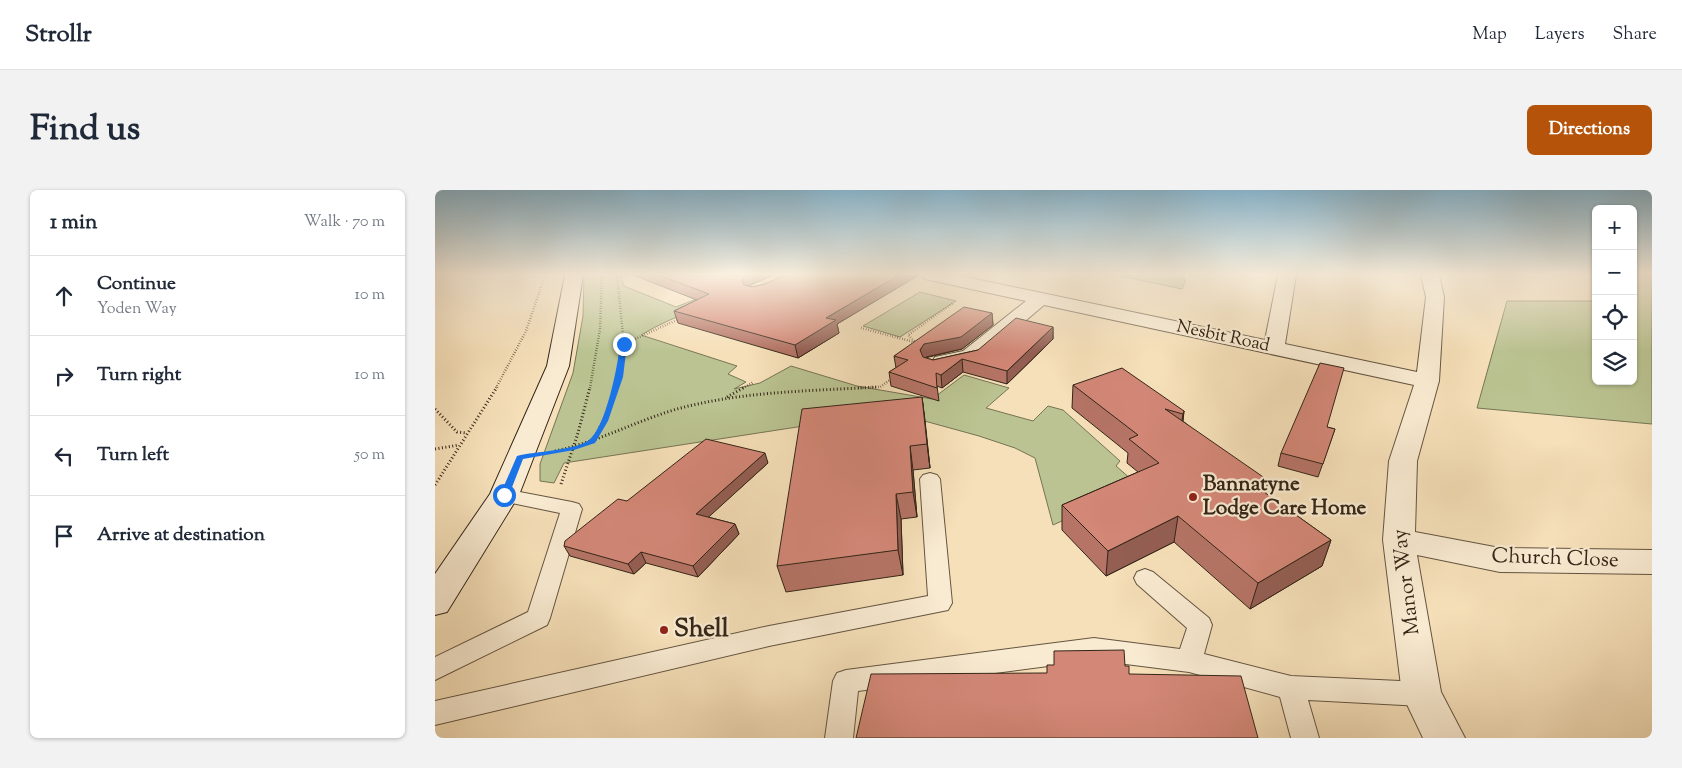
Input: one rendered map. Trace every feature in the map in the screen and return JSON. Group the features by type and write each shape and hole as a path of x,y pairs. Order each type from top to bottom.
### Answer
{"street":[{"path":"435,602 443,582 504,495 558,366 570,301"},
{"path":"934,364 970,356 1037,301"},
{"name":"Nesbit Road","path":"1052,301 1427,381"},
{"path":"1274,348 1282,301"},
{"name":"Manor Way","path":"1435,301 1427,381 1403,461 1399,540 1422,694 1444,738"},
{"name":"Church Close","path":"1399,540 1500,560 1652,562"}],"lane":[{"path":"435,713 769,636 940,604 930,479"},
{"path":"435,669 538,618 572,509 504,495"},
{"path":"1145,578 1200,625 1189,660"},
{"path":"839,738 846,681 1095,649 1189,660 1291,688 1422,694"},
{"path":"1291,688 1305,738"}],"path":[{"path":"435,485 510,363 538,301"},
{"path":"553,506 583,419 598,345 603,301"},
{"path":"593,441 604,421 619,377 624,344 620,301"},
{"path":"915,342 908,335 956,301"},
{"path":"624,344 685,317"},
{"path":"861,328 924,345"},
{"path":"520,457 574,448 677,409 724,398 880,387 901,372"},
{"path":"724,398 754,382"},
{"path":"435,409 457,432 467,433"},
{"path":"435,449 460,445"}],"green space":[{"path":"583,301 660,301 676,307 692,301 717,301 669,320 641,335 737,366 728,374 746,382 734,389 760,383 791,366 857,386 932,399 964,375 1009,388 986,408 1033,421 1048,406 1063,410 1120,461 1116,466 1139,486 1053,525 1035,458 1015,448 979,436 910,417 810,425 564,463 554,483 540,481 540,464 573,373 583,316"},
{"path":"906,301 956,301 900,337 863,326"},
{"path":"1507,301 1592,301 1592,385 1637,385 1637,301 1652,301 1652,424 1477,408"}],"building":[{"path":"695,301 856,301 826,318 836,320 795,345 674,311"},
{"path":"964,307 992,313 961,337 924,344 920,350 923,357 933,360 978,350 1016,318 1053,327 1007,371 962,359 941,375 936,373 937,388 889,372 908,360 894,356"},
{"path":"1320,363 1344,368 1327,427 1335,429 1323,464 1281,453"},
{"name":"Bannatyne Lodge Care Home","path":"1122,368 1184,411 1183,414 1165,409 1269,481 1257,487 1331,540 1258,583 1178,516 1108,551 1062,505 1159,463 1129,439 1138,435 1073,385"},
{"path":"922,397 927,444 910,446 913,492 896,494 898,550 777,566 802,409"},
{"path":"706,439 765,453 696,514 735,524 693,566 641,552 628,564 564,546 565,541 618,499 627,501"},
{"path":"1124,650 1125,666 1129,666 1129,674 1241,676 1258,738 856,738 871,674 1047,673 1047,665 1054,665 1054,651"}],"place":[{"name":"Bannatyne Lodge Care Home","path":"1193,497"},
{"name":"Shell","path":"664,630"}],"route":[{"path":"504,495 520,457 574,448 593,441 604,421 619,377 624,344"}]}
